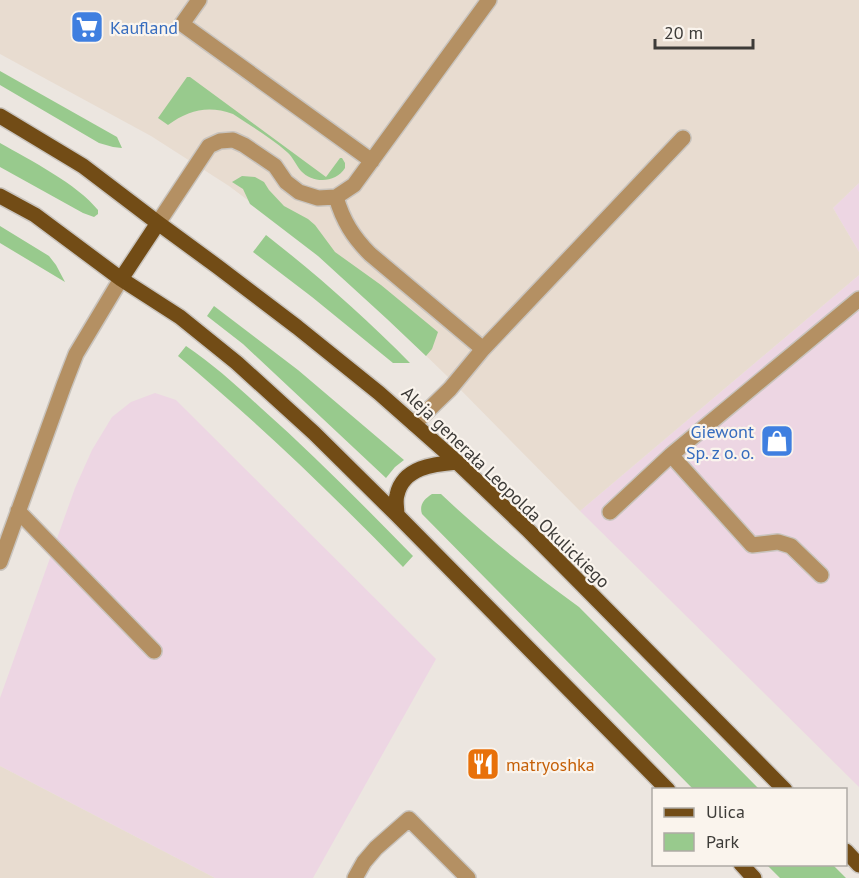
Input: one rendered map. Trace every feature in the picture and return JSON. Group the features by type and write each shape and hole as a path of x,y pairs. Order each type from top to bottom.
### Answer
{"main road":[{"name":"Aleja generała Leopolda Okulickiego","path":"0,116 83,166 297,327 379,393 457,462 527,529 784,788"},
{"path":"0,196 35,215 121,279 180,317 237,363 314,433 397,514 667,788"},
{"path":"121,279 158,224"},
{"path":"397,514 396,496 405,479 416,471 434,464 457,462"},
{"path":"847,852 859,865"},
{"path":"743,866 754,878"}],"street":[{"path":"199,0 182,24 372,161"},
{"path":"158,224 209,146 220,141 232,140 244,145 275,166 286,182 299,192 318,198 336,197 354,185 489,0"},
{"path":"414,424 450,389 483,349 683,138"},
{"path":"336,197 342,217 359,243 483,349"},
{"path":"0,562 76,354 121,279"},
{"path":"610,512 671,455 859,299"},
{"path":"671,455 752,545 777,542 791,546 821,575"},
{"path":"18,511 154,651"},
{"path":"355,878 364,862 376,848 409,819 468,878"}],"shaded area":[{"path":"0,0 859,0 859,183 833,208 859,252 859,275 580,511 448,377 344,276 301,240 229,186 151,136 0,54"},
{"path":"859,183 859,252 833,208"},
{"path":"859,275 859,787 580,511"},
{"path":"155,393 176,400 436,659 313,878 215,878 0,766 0,698 75,488 92,450 112,417 131,402"},
{"path":"0,766 215,878 0,878"}],"green space":[{"path":"0,71 117,137 122,148 99,143 0,85"},
{"path":"187,77 326,177 340,158 345,163 345,168 336,177 330,179 312,178 301,171 289,154 274,142 233,114 224,111 199,110 168,125 158,118"},
{"path":"0,143 66,182 89,200 98,210 98,214 94,217 83,213 0,167"},
{"path":"242,176 255,177 264,182 284,206 315,225 335,252 381,285 438,332 432,349 426,356 318,256 250,204 243,189 232,182"},
{"path":"0,226 49,256 65,282 0,243"},
{"path":"266,235 340,296 410,363 393,363 253,252"},
{"path":"214,306 298,370 404,460 386,478 243,344 207,316"},
{"path":"186,346 225,376 281,426 395,537 413,556 403,567 293,458 178,356"},
{"path":"432,494 441,494 508,553 579,607 758,788 692,788 422,514 421,508"},
{"path":"768,866 834,866 846,878 780,878"}],"place":[{"name":"Kaufland","path":"87,27"},
{"name":"Giewont Sp. z o. o.","path":"777,441"},
{"name":"matryoshka","path":"483,764"}]}
